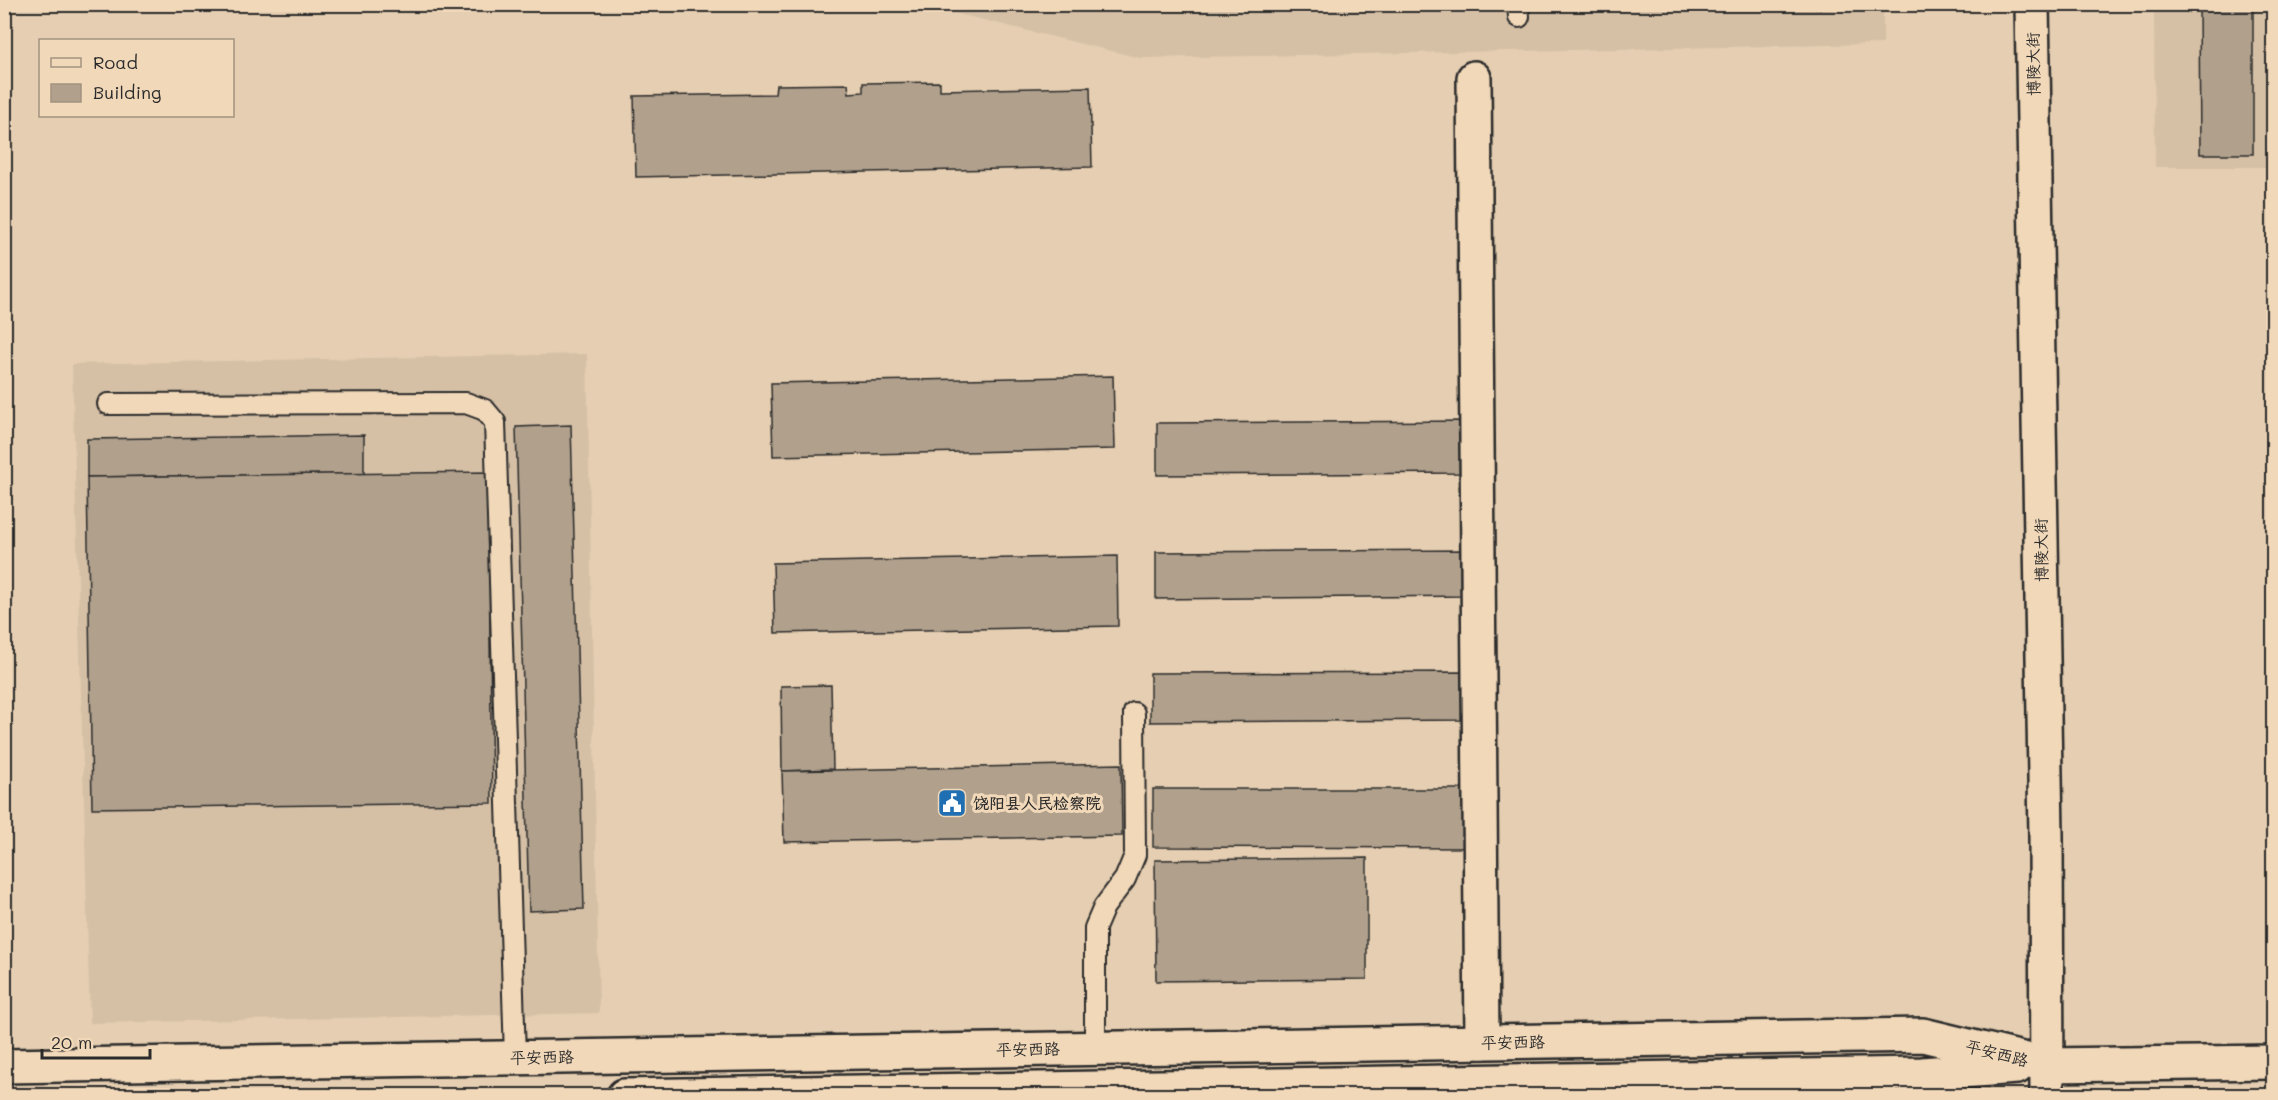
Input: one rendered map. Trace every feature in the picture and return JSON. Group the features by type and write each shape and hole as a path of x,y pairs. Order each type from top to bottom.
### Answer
{"main road":[{"name":"博陵大街","path":"2032,4 2046,823 2047,1080"},
{"path":"1474,78 1482,1042"},
{"name":"平安西路","path":"4,1066 1923,1035 2047,1080"},
{"name":"平安西路","path":"624,1095 1126,1091 1911,1074 2047,1080 2274,1062"}],"lane":[{"path":"108,404 466,403 485,410 495,422 515,1057"},
{"path":"1095,1048 1095,928 1104,908 1125,879 1135,855 1134,713"}],"shaded area":[{"path":"1883,4 1883,44 1140,58 922,5"},
{"path":"2154,5 2273,5 2273,167 2155,167"},
{"path":"587,354 599,1013 90,1023 72,364"}],"building":[{"path":"1785,4 1864,4 1864,8 1785,9"},
{"path":"2199,4 2253,4 2253,154 2200,154"},
{"path":"940,82 940,90 1090,87 1092,167 636,177 634,96 775,94 776,85 848,84 849,93 863,92 863,83"},
{"path":"1113,376 1115,449 773,456 771,383"},
{"path":"1471,421 1472,473 1157,475 1157,423"},
{"path":"571,425 584,909 529,911 516,427"},
{"path":"364,435 364,474 87,477 87,439"},
{"path":"488,472 492,803 92,808 87,477"},
{"path":"1468,550 1469,596 1156,599 1156,552"},
{"path":"1117,556 1118,626 775,633 773,563"},
{"path":"1472,672 1472,720 1150,722 1150,673"},
{"path":"831,685 833,769 782,771 781,686"},
{"name":"饶阳县人民检察院","path":"1121,764 1122,836 784,842 782,771"},
{"path":"1153,789 1472,789 1472,848 1153,847"},
{"path":"1367,858 1367,979 1156,981 1155,860"}],"place":[{"name":"饶阳县人民检察院","path":"952,803"}]}
